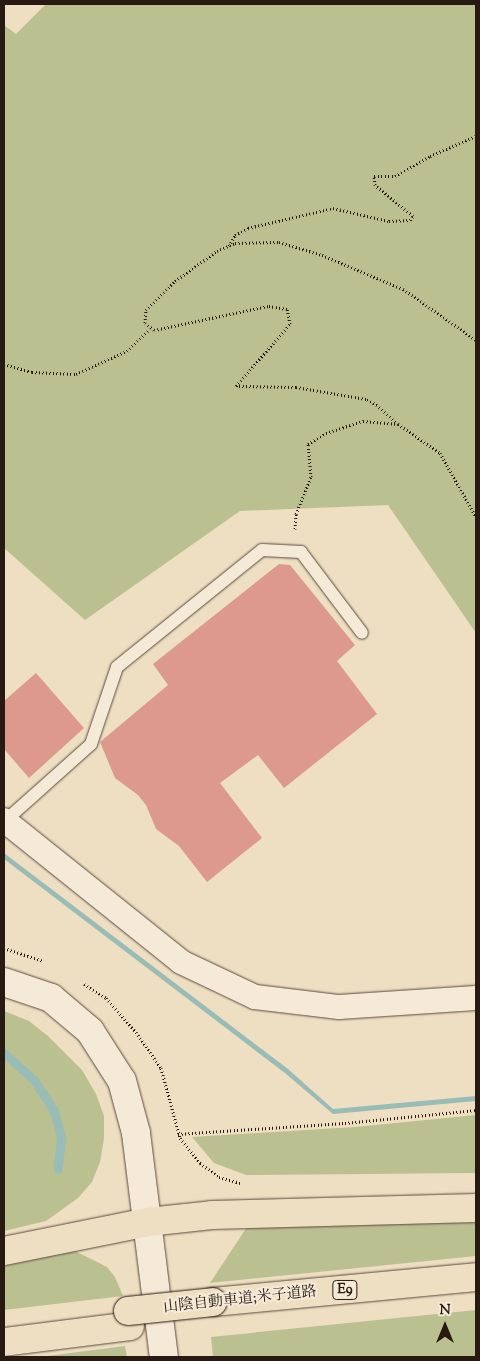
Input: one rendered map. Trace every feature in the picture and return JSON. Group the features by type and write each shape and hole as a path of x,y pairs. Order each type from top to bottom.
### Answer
{"highway":[{"path":"4,1251 148,1222 280,1211 476,1208"},
{"name":"山陰自動車道;米子道路","path":"214,1310 476,1277"},
{"name":"山陰自動車道;米子道路","path":"4,1327 214,1310 476,1293"},
{"name":"山陰自動車道;米子道路","path":"4,1342 129,1318"}],"street":[{"path":"4,821 181,962 255,997 339,1007 476,998"},
{"path":"4,982 51,998 58,1003 90,1031 122,1081 136,1133 164,1357"}],"lane":[{"path":"4,821 91,744 117,666 262,550 301,552 362,633"}],"path":[{"path":"150,329 144,317 146,310 175,281 228,246 235,235 248,228 333,208 389,221 410,220 413,216 374,184 374,176 395,176 430,156 476,136"},
{"path":"228,246 260,241 279,242 322,255 403,289 476,340"},
{"path":"4,364 32,372 76,374 127,351 150,329 268,306 286,308 290,324 236,386 296,386 366,400 378,405 398,424 440,453 476,517"},
{"path":"292,552 296,514 311,477 308,444 326,432 363,421 398,424"},
{"path":"4,948 46,963"},
{"path":"76,979 106,998 136,1032 161,1068 178,1134 200,1163 212,1173 246,1184"},
{"path":"178,1134 345,1123 476,1110"}],"green space":[{"path":"46,4 476,4 476,633 388,505 240,511 85,620 4,548 4,25 16,34"},
{"path":"4,1011 29,1021 48,1036 82,1070 96,1094 104,1116 104,1138 100,1162 92,1182 78,1198 46,1221 4,1231"},
{"path":"476,1115 476,1173 246,1175 214,1163 192,1137 355,1127"},
{"path":"476,1222 476,1256 210,1283 247,1227"},
{"path":"73,1250 107,1267 115,1277 123,1296 4,1310 4,1266"},
{"path":"476,1310 476,1357 213,1357 211,1337"},
{"path":"125,1346 127,1357 39,1357"}],"water":[{"path":"4,853 288,1069 333,1109 476,1096 476,1101 333,1114 285,1073 4,859"}],"building":[{"path":"279,564 290,565 355,645 337,661 377,714 284,788 258,755 220,783 262,838 207,882 179,846 156,829 146,805 138,795 115,778 100,742 168,685 153,664"},
{"path":"36,673 84,728 29,778 4,749 4,701"}],"waterway":[{"path":"4,1053 34,1080 54,1111 61,1138 58,1169"}]}
